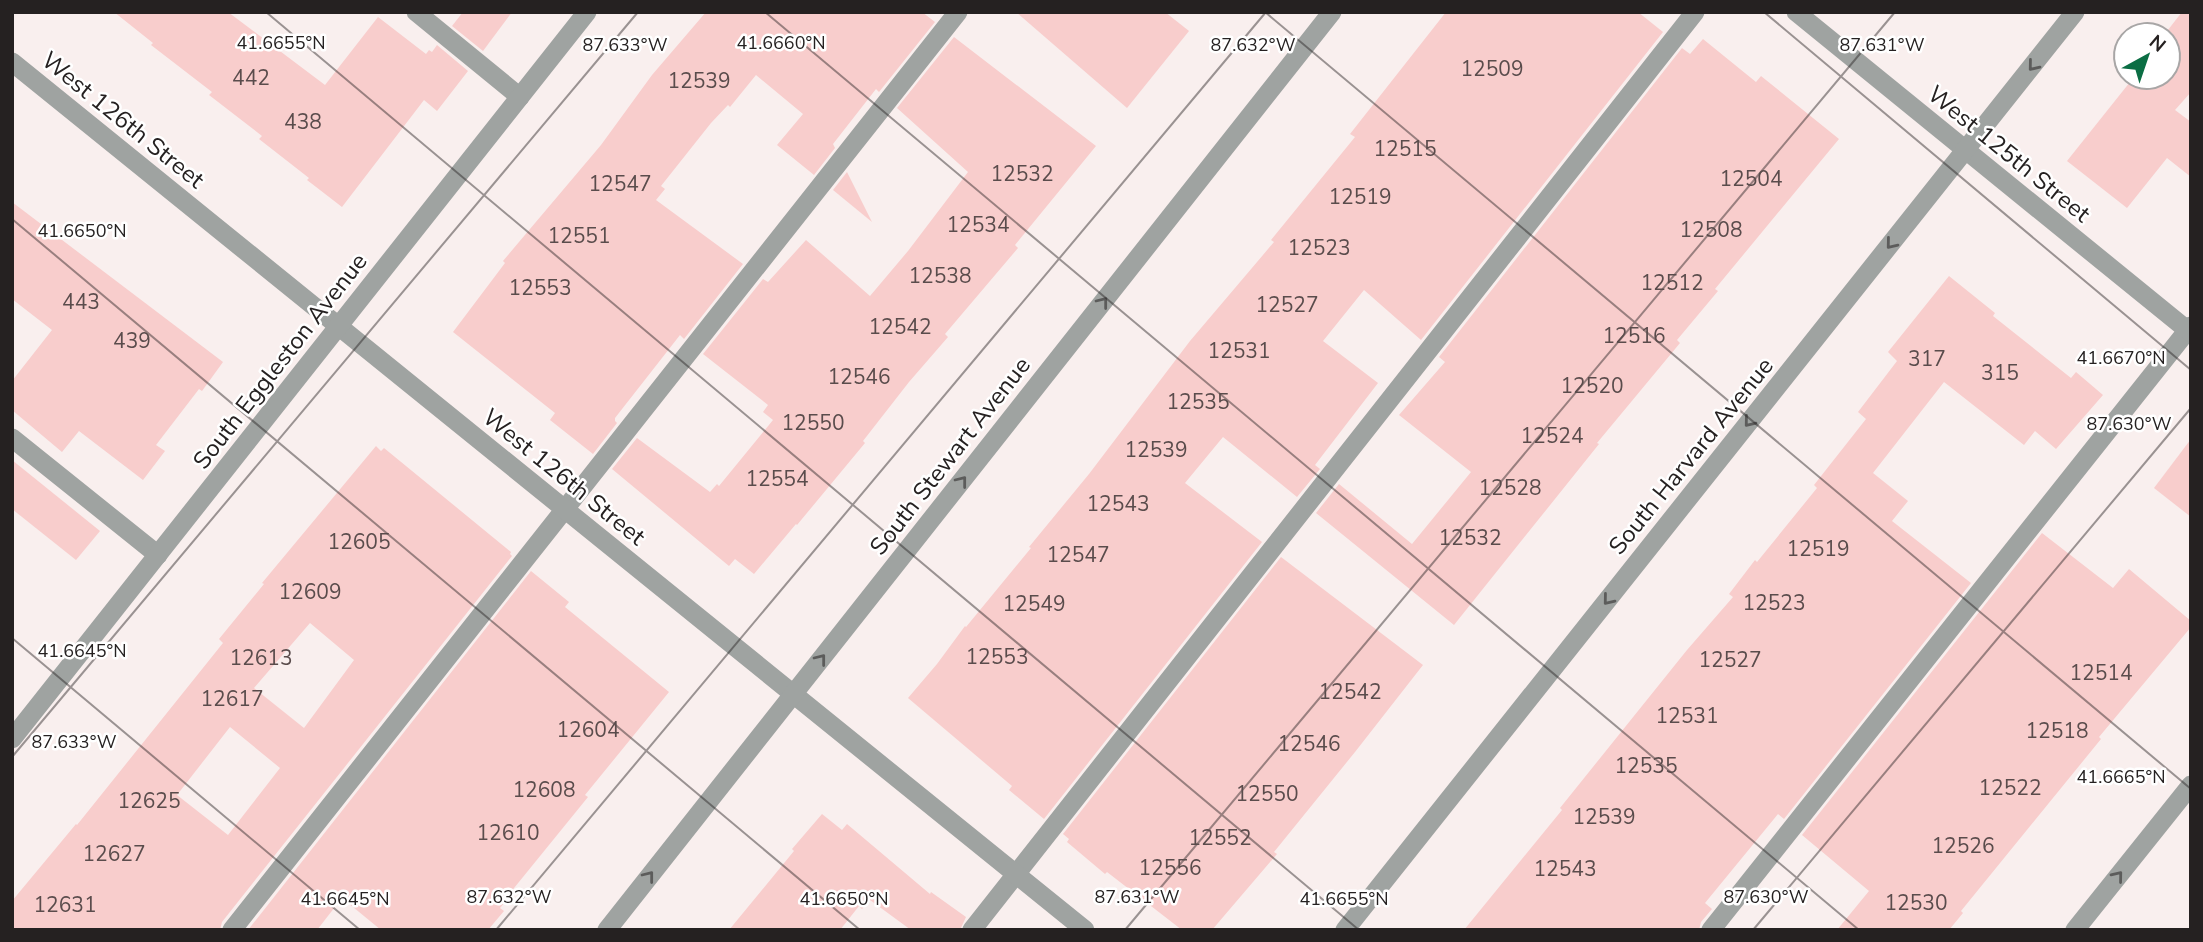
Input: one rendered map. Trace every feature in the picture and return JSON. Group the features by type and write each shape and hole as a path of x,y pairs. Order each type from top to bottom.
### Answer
{"street":[{"path":"416,12 520,97"},
{"name":"South Eggleston Avenue","path":"12,739 587,12"},
{"path":"232,930 958,12"},
{"name":"South Stewart Avenue","path":"607,930 1332,12"},
{"path":"972,930 1695,12"},
{"name":"West 125th Street","path":"1796,12 2190,330"},
{"name":"South Harvard Avenue","path":"1345,930 2075,12"},
{"name":"West 126th Street","path":"12,62 1085,930"},
{"path":"1711,930 2190,330"},
{"path":"12,438 158,555"},
{"path":"2075,930 2191,785"}],"building":[{"path":"114,12 228,12 325,85 378,17 426,54 429,50 432,52 437,45 468,71 437,111 424,100 342,207 259,139 262,136 209,95 212,92 151,45 153,43"},
{"path":"463,12 512,12 483,51 452,26"},
{"path":"706,12 922,12 935,22 879,92 876,89 833,144 835,148 814,175 777,145 803,114 756,75 730,107 728,105 711,123 661,186 665,189 656,200 743,264 684,339 680,335 615,418 617,423 593,454 550,420 555,413 453,332 505,263 503,261 601,145 652,75"},
{"path":"1016,12 1165,12 1189,31 1127,108"},
{"path":"1446,12 1638,12 1663,32 1421,340 1364,290 1323,341 1378,383 1315,465 1320,469 1297,497 1223,437 1185,483 1262,542 1044,819 1009,790 1012,786 908,698 1031,548 1029,547 1089,474 1190,341 1274,242 1271,240 1355,137 1350,134"},
{"path":"2182,12 2191,12 2191,92 2175,110 2191,122 2191,177 2167,158 2127,208 2067,161 2123,91 2182,91 2182,21 2175,21"},
{"path":"954,37 1096,146 1015,245 1018,248 945,334 948,337 909,382 863,441 865,443 797,525 754,574 735,559 729,566 612,469 637,438 710,492 717,484 719,486 773,420 763,412 768,405 703,354 763,279 768,282 806,240 870,296 908,251 968,172 897,108"},
{"path":"1703,39 1756,82 1761,76 1839,139 1715,289 1718,291 1677,340 1680,343 1597,443 1599,444 1454,625 1316,513 1339,484 1412,544 1471,472 1399,415 1445,362 1439,357 1682,48 1690,54"},
{"path":"847,172 872,222 833,190"},
{"path":"12,202 223,362 156,445 165,451 143,480 79,431 62,452 12,410 12,381 52,330 12,299"},
{"path":"1949,276 1995,313 1993,316 2071,378 2076,372 2103,395 2056,449 2035,431 2024,445 1944,382 1873,473 1908,501 1892,521 1971,583 1784,819 1778,814 1705,903 1712,909 1701,922 1699,930 1464,930 1687,650 1733,597 1729,594 1755,560 1757,562 1817,488 1814,485 1866,419 1858,412 1897,361 1888,352"},
{"path":"2191,439 2191,517 2154,488"},
{"path":"376,446 381,451 384,448 511,552 512,556 222,922 220,930 12,930 12,901 77,825 223,643 219,639 264,584 262,583","holes":["310,623 354,660 304,728 254,688","230,727 280,768 228,835 177,795"]},
{"path":"12,460 100,531 76,560 12,509"},
{"path":"2042,533 2113,588 2129,569 2191,621 2191,627 2099,737 2101,739 1961,911 1963,913 1949,930 1837,930 1869,891 1802,835"},
{"path":"1281,557 1423,665 1274,852 1277,854 1212,930 1182,930 1107,872 1105,874 1067,842 1069,839 1063,834"},
{"path":"531,571 569,602 565,607 669,692 510,893 512,894 500,908 504,911 488,930 381,930 342,898 317,930 248,930"},
{"path":"822,814 842,830 847,824 930,894 931,892 966,917 960,930 911,930 870,900 862,909 859,906 840,930 729,930"}]}
